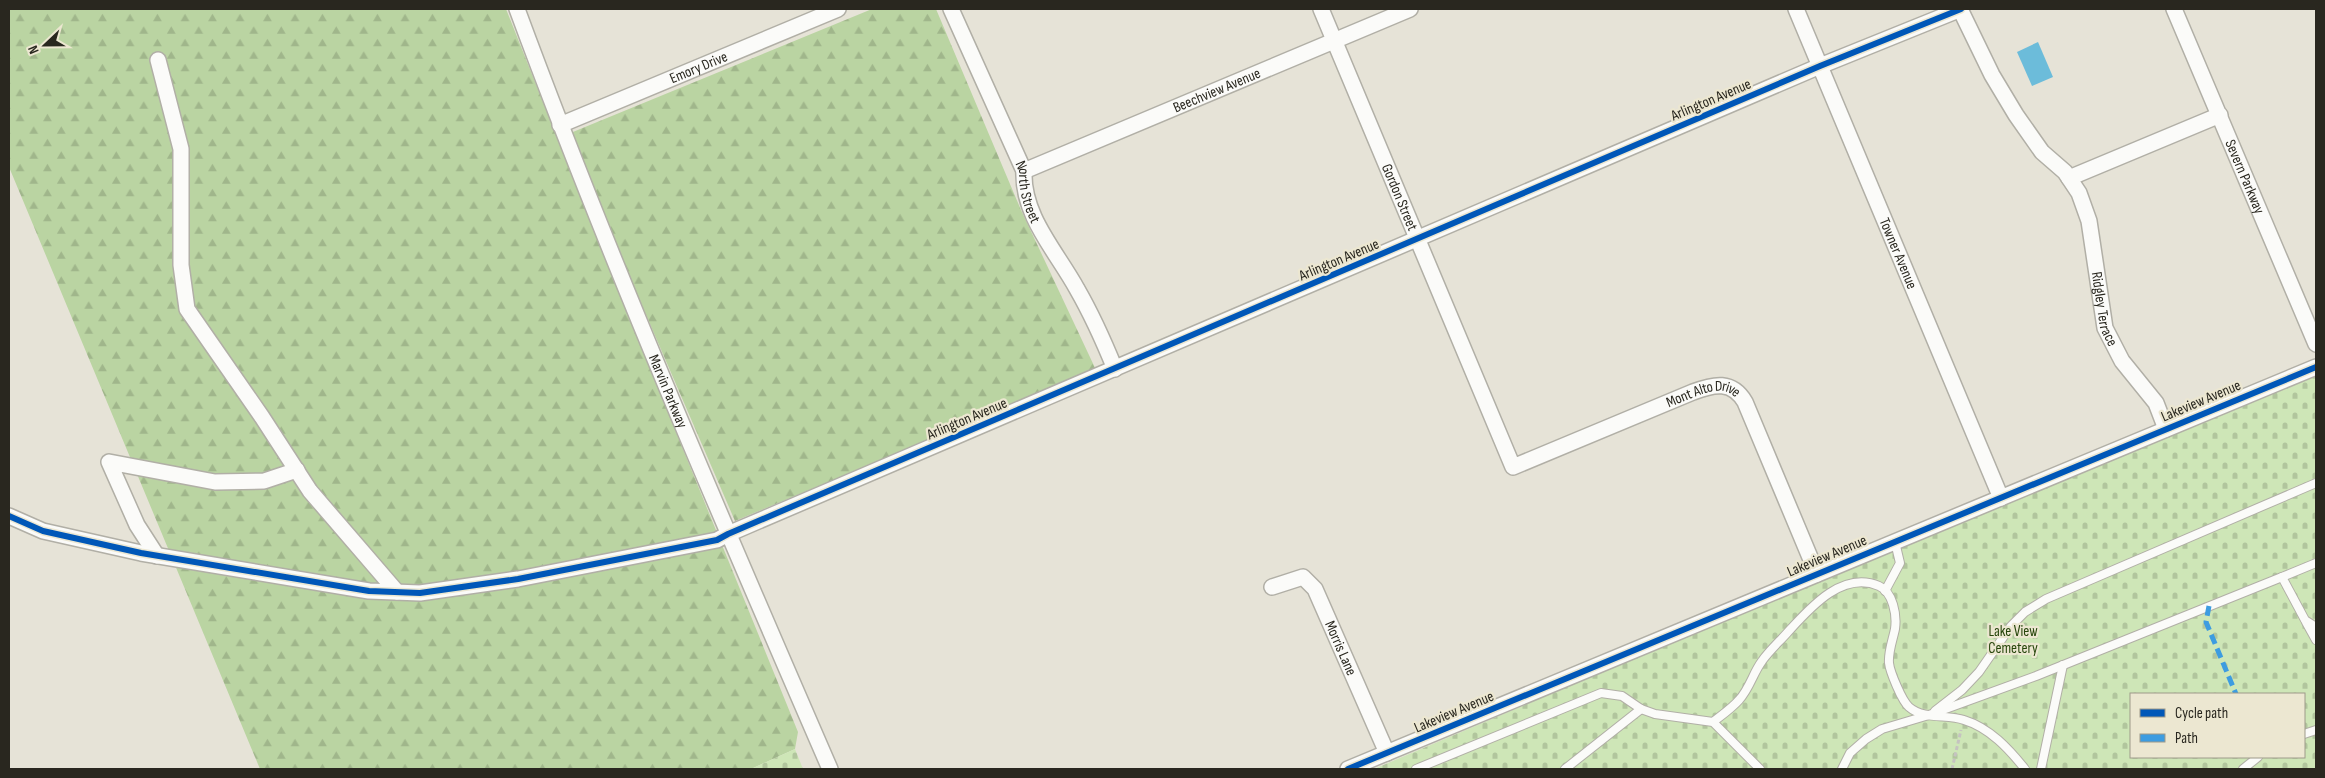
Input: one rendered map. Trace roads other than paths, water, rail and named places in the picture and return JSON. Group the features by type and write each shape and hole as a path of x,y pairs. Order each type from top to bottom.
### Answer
{"street":[{"name":"Marvin Parkway","path":"517,9 560,125 728,534 830,769"},
{"name":"Emory Drive","path":"560,125 838,9"},
{"name":"North Street","path":"951,9 1024,171 1030,204 1048,246 1076,286 1092,316 1115,369"},
{"name":"Gordon Street","path":"1320,9 1513,468"},
{"name":"Beechview Avenue","path":"1024,171 1410,9"},
{"name":"Towner Avenue","path":"1796,9 2001,498"},
{"name":"Arlington Avenue","path":"9,516 42,531 157,556 369,591 420,593 518,579 718,540 728,534 1418,240 1820,66 1960,9"},
{"name":"Ridgley Terrace","path":"1960,9 1992,75 2016,115 2042,152 2069,178 2079,193 2089,222 2105,328 2122,361 2156,403 2166,429"},
{"name":"Severn Parkway","path":"2174,9 2316,344"},
{"path":"158,60 181,149 181,265 187,309 262,417 310,491 397,592"},
{"path":"2069,178 2220,115"},
{"name":"Lakeview Avenue","path":"1348,769 2316,366"},
{"name":"Mont Alto Drive","path":"1513,468 1693,392 1710,386 1732,387 1745,402 1816,574"},
{"path":"157,556 137,525 109,462 214,482 264,481 297,470"},
{"name":"Morris Lane","path":"1272,587 1303,577 1315,589 1387,753"}],"lane":[{"path":"1929,715 1962,690 1979,672 2011,626 2025,612 2046,600 2316,483"},
{"path":"1885,591 1900,563 1895,542"},
{"path":"1842,769 1850,754 1866,739 1882,729 1929,715 2063,665 2316,563"},
{"path":"2282,577 2316,640"},
{"path":"1713,722 1739,700 1752,682 1764,657 1807,611 1830,592 1852,583 1870,583 1890,596 1896,626 1889,662 1900,694 1910,707 1929,715 1964,719 1985,730 2006,746 2025,769"},
{"path":"2305,620 2316,627"},
{"path":"2041,769 2063,665"},
{"path":"1416,769 1601,693 1622,696 1641,709 1655,714 1713,722 1760,769"},
{"path":"1565,769 1641,709"},
{"path":"2243,769 2257,758"}],"water":[{"path":"2038,42 2053,77 2032,86 2017,52"}],"park label":[{"name":"Lake View Cemetery","path":"2013,640"}]}
